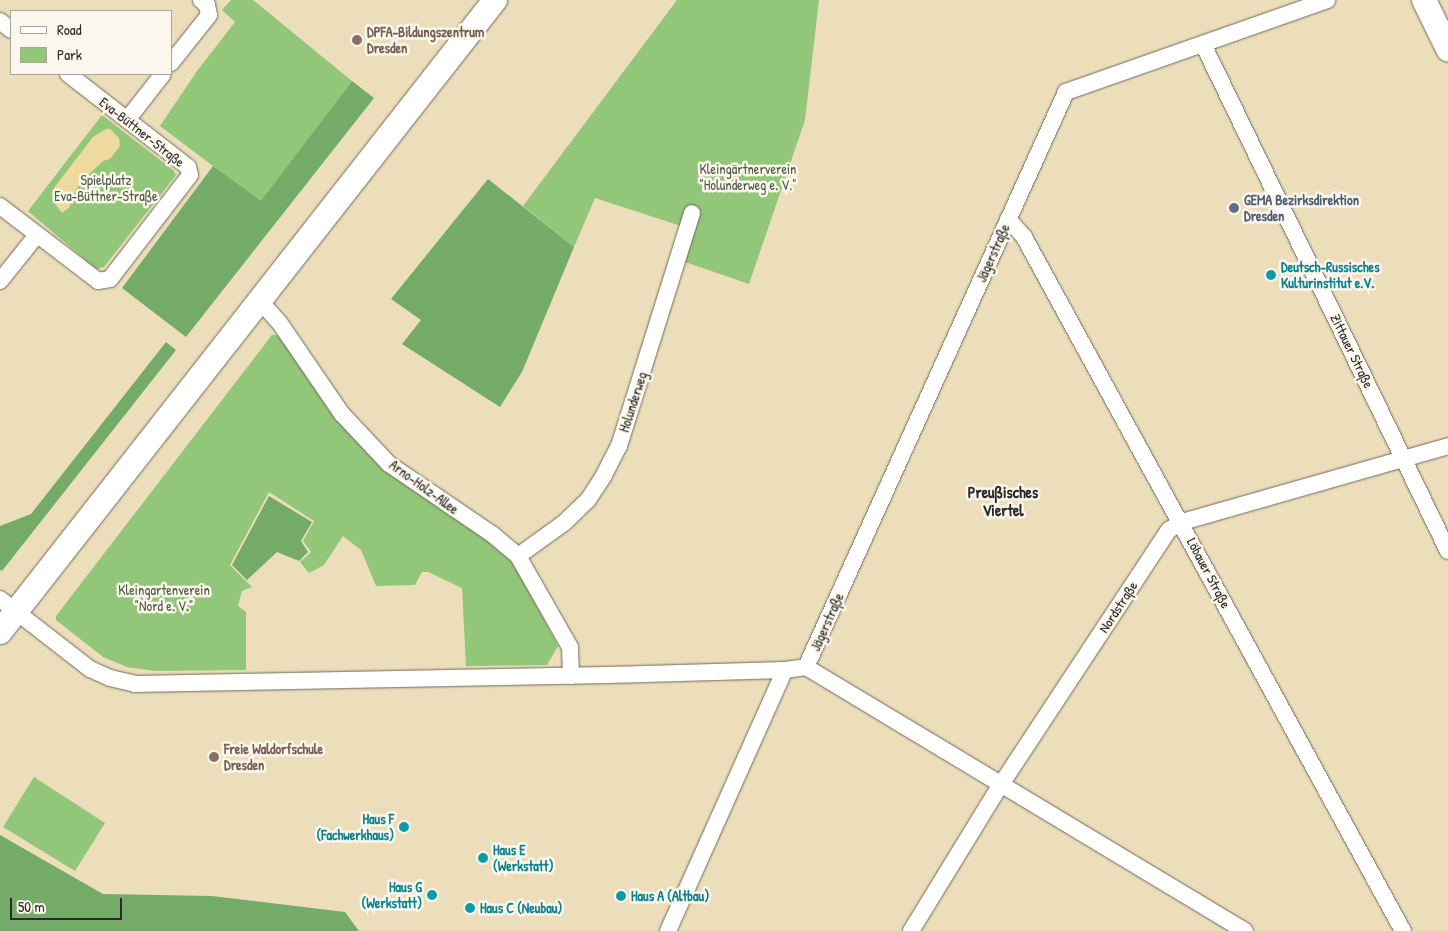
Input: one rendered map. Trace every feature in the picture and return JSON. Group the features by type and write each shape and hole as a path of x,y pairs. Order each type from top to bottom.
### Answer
{"main road":[{"path":"0,632 8,605 41,580 495,0"},
{"path":"1424,0 1448,49"}],"street":[{"path":"172,62 209,15 207,5 201,0"},
{"name":"Jägerstraße","path":"806,667 1066,92 1327,0"},
{"path":"0,21 10,29"},
{"name":"Zittauer Straße","path":"1203,44 1448,551"},
{"name":"Eva-Büttner-Straße","path":"0,206 98,281 110,279 190,175 188,167 69,75"},
{"path":"127,120 162,75"},
{"name":"Holunderweg","path":"518,556 564,523 588,500 619,446 692,213"},
{"name":"Löbauer Straße","path":"1008,219 1024,237 1182,522 1403,931"},
{"path":"0,281 37,235"},
{"name":"Arno-Holz-Allee","path":"260,301 278,322 342,414 389,464 492,534 518,556 570,647 571,676"},
{"name":"Nordstraße","path":"911,931 1000,786 1169,530 1182,522 1448,446"},
{"path":"8,605 90,669 110,678 135,684 571,676 786,670 806,667 1000,786 1244,931"},
{"path":"668,931 786,670"}],"green space":[{"path":"231,0 253,0 352,81 261,202 160,126 197,71 235,22 222,10"},
{"name":"Kleingärtnerverein \"Holunderweg e. V.\"","path":"677,0 819,0 805,120 749,284 685,262 681,226 595,198 574,247 523,206"},
{"path":"352,81 374,98 186,337 122,288 213,166 261,201"},
{"name":"Spielplatz Eva-Büttner-Straße","path":"102,115 173,170 176,175 104,267 96,269 28,211"},
{"path":"488,179 574,247 522,372 500,407 402,344 421,320 391,299"},
{"name":"Kleingartenverein \"Nord e. V.\"","path":"272,335 277,335 385,469 487,540 511,561 525,583 558,646 547,665 466,666 462,588 428,572 422,572 415,585 376,586 361,550 343,536 324,565 309,573 300,562 311,552 303,541 314,521 269,492 230,565 252,587 242,591 238,606 246,612 246,670 155,671 127,667 103,657 56,620 56,616"},
{"path":"166,342 176,350 2,571 0,570 0,526 31,514"},
{"path":"269,496 312,522 301,541 308,552 299,561 277,552 247,580 232,565"},
{"path":"34,777 105,823 75,871 3,827"},
{"path":"0,835 103,894 212,896 345,912 359,931 0,931"}],"sand":[{"path":"106,129 110,129 119,138 120,146 110,159 103,161 81,182 72,197 70,207 62,213 53,201 54,188 93,137"}],"place":[{"name":"DPFA-Bildungszentrum Dresden","path":"357,40"},
{"name":"GEMA Bezirksdirektion Dresden","path":"1234,208"},
{"name":"Deutsch-Russisches Kulturinstitut e.V.","path":"1271,275"},
{"name":"Freie Waldorfschule Dresden","path":"214,757"},
{"name":"Haus F (Fachwerkhaus)","path":"404,827"},
{"name":"Haus E (Werkstatt)","path":"483,858"},
{"name":"Haus G (Werkstatt)","path":"432,895"},
{"name":"Haus A (Altbau)","path":"621,896"},
{"name":"Haus C (Neubau)","path":"470,908"}],"district":[{"name":"Preußisches Viertel","path":"1003,501"}]}
